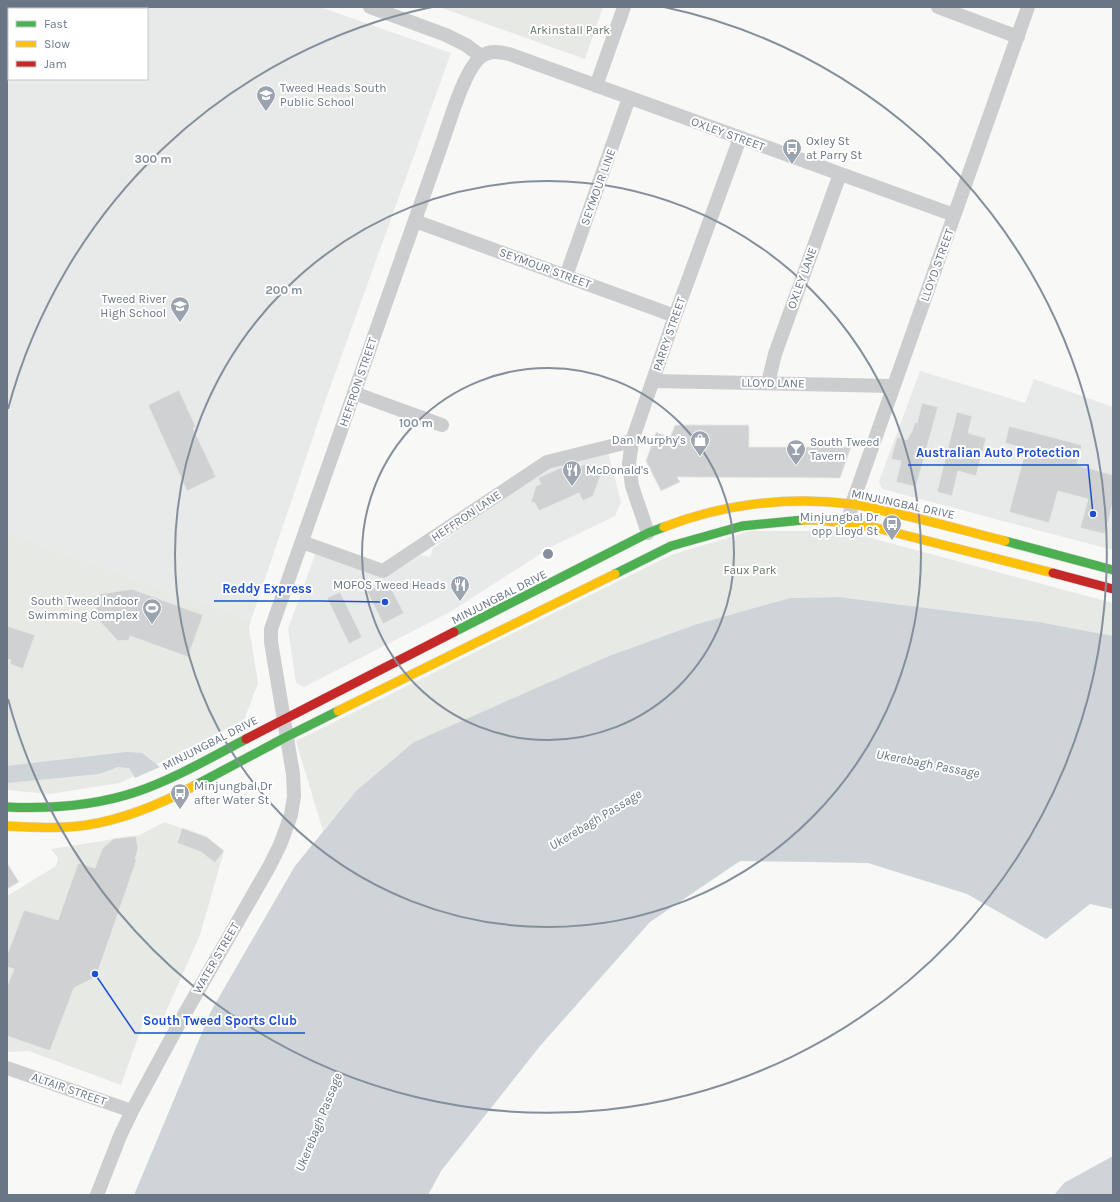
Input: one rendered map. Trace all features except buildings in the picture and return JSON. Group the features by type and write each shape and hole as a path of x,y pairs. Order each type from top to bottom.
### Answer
{"main road":[{"name":"MINJUNGBAL DRIVE","path":"7,807 36,808 76,806 129,795 147,788 186,770 648,533 690,517 729,508 776,501 852,504 912,517 1113,570"},
{"path":"7,826 43,827 87,825 132,814 171,798 286,737 671,546 742,526 796,520 820,520 873,527 1113,590"}],"street":[{"path":"370,7 446,35 466,45 481,56"},
{"path":"596,86 624,7"},
{"path":"938,7 1018,37"},
{"name":"LLOYD STREET","path":"848,523 852,504 893,386 1028,7"},
{"name":"OXLEY STREET","path":"481,56 490,52 502,53 954,215"},
{"name":"HEFFRON STREET","path":"286,737 270,637 274,619 466,77 481,56"},
{"name":"SEYMOUR LINE","path":"566,276 629,98"},
{"name":"PARRY STREET","path":"648,533 632,486 629,464 632,441 675,316 740,138"},
{"name":"OXLEY LANE","path":"768,383 775,354 840,174"},
{"name":"SEYMOUR STREET","path":"415,222 675,316"},
{"name":"LLOYD LANE","path":"653,381 893,386"},
{"path":"354,393 442,425"},
{"name":"HEFFRON LANE","path":"302,542 383,571 547,462 632,441"},
{"name":"WATER STREET","path":"97,1195 120,1136 132,1111 180,1022 268,867 284,835 291,815 294,796 293,774 286,737"},
{"name":"ALTAIR STREET","path":"7,1068 132,1111"}],"shaded area":[{"name":"Tweed River High School","path":"7,7 320,7 451,53 327,396 251,620 7,532"},
{"path":"920,371 1025,403 1034,379 1113,407 1113,550 882,489 879,481"},
{"path":"608,452 621,502 615,516 553,546 450,612 304,687 296,683 288,629 316,552 387,576 421,555 430,557 433,548 552,465"}],"green space":[{"name":"Arkinstall Park","path":"439,7 603,7 585,59"},
{"name":"Faux Park","path":"750,531 845,531 1113,603 1113,636 1039,622 839,597 790,598 697,624 609,656 356,791 323,831 296,741 671,555"},
{"path":"7,532 251,620 249,628 258,683 244,720 120,783 49,794 7,790"},
{"path":"164,822 207,837 224,851 200,935 164,1016 146,1015 121,1085 29,1051 7,1052 7,896 56,866 58,858 51,849 140,835"}],"water":[{"name":"Ukerebagh Passage","path":"839,597 1039,622 1113,636 1113,909 1090,904 1046,939 967,894 868,863 740,861 650,922 540,1046 441,1171 428,1195 134,1195 211,1011 295,866 356,791 414,742 609,656 697,624 790,598"},
{"path":"126,752 142,753 160,767 135,778 129,768 118,767 99,774 7,783 7,766"},
{"path":"1113,1156 1113,1195 1054,1195 1064,1183"}],"traffic: fast":[{"path":"615,574 671,546 742,526 803,520"},
{"path":"454,632 648,533 664,527"},
{"path":"1005,541 1113,570"},
{"path":"194,786 338,711"},
{"path":"7,807 72,806 120,797 164,781 246,739"}],"traffic: slow":[{"path":"664,527 686,519 732,508 756,504 804,501 855,504 930,521 1005,541"},
{"path":"803,520 820,520 873,527 1053,573"},
{"path":"338,711 615,574"},
{"path":"7,826 67,827 87,825 129,815 169,799 194,786"}],"traffic: jam":[{"path":"1053,573 1113,589"},
{"path":"246,739 454,632"}],"place":[{"name":"Tweed Heads South Public School","path":"266,112"},
{"name":"Oxley St at Parry St","path":"792,165"},
{"name":"Tweed River High School","path":"180,323"},
{"name":"Dan Murphy's","path":"700,457"},
{"name":"South Tweed Tavern","path":"796,466"},
{"name":"McDonald's","path":"572,487"},
{"name":"Australian Auto Protection","path":"1093,514"},
{"name":"Minjungbal Dr opp Lloyd St","path":"892,541"},
{"name":"Reddy Express","path":"385,602"},
{"name":"MOFOS Tweed Heads","path":"460,602"},
{"name":"South Tweed Indoor Swimming Complex","path":"152,625"},
{"name":"Minjungbal Dr after Water St","path":"180,810"},
{"name":"South Tweed Sports Club","path":"95,974"}]}
